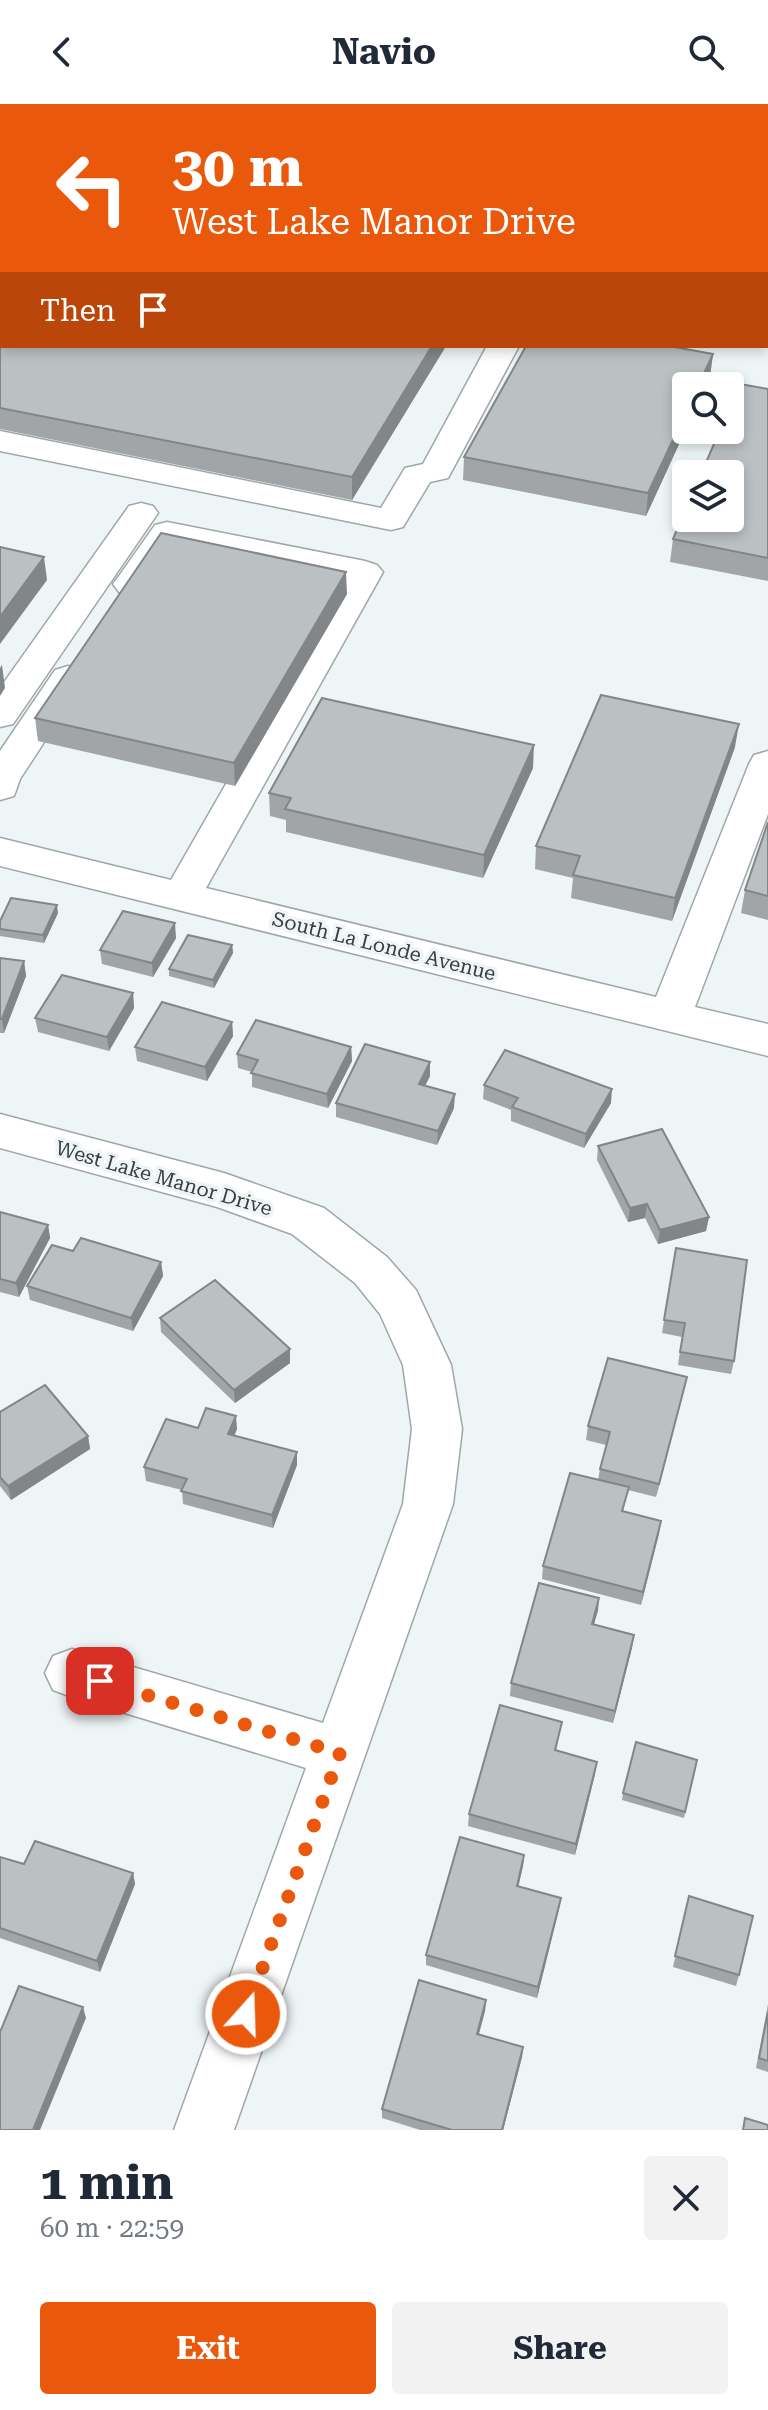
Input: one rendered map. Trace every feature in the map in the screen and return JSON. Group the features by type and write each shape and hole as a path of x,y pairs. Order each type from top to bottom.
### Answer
{"street":[{"path":"0,441 391,520 417,475 436,471 502,348"},
{"path":"154,522 365,572 181,897"},
{"path":"0,787 1,779 97,636 154,522"},
{"path":"0,715 154,522"},
{"path":"670,1016 768,764"},
{"name":"South La Londe Avenue","path":"0,852 768,1040"},
{"name":"West Lake Manor Drive","path":"0,1131 224,1191 308,1221 371,1270 399,1303 427,1365 437,1429 428,1504 204,2130"},
{"path":"72,1673 340,1753"}],"building":[{"path":"0,348 431,348 352,477 0,408"},
{"path":"525,348 680,348 713,354 705,372 672,372 672,442 648,493 464,457"},
{"path":"744,385 768,389 768,558 673,539 676,532 744,532 744,460 707,460 714,444 744,444"},
{"path":"161,533 346,572 234,763 35,718"},
{"path":"0,547 44,557 0,617"},
{"path":"601,695 739,724 675,898 573,875 580,856 536,846"},
{"path":"322,698 534,745 484,855 285,809 291,798 269,793"},
{"path":"768,822 768,896 745,890"},
{"path":"11,898 57,905 43,935 0,929 0,921"},
{"path":"123,911 175,923 152,963 100,950"},
{"path":"188,935 232,945 213,980 169,969"},
{"path":"0,958 24,961 2,1019 0,1019"},
{"path":"62,975 133,993 107,1037 35,1018"},
{"path":"162,1002 232,1022 205,1067 135,1047"},
{"path":"256,1020 351,1047 327,1094 251,1073 258,1060 237,1054"},
{"path":"365,1044 430,1062 419,1084 455,1094 438,1131 336,1103"},
{"path":"505,1050 612,1089 586,1134 512,1107 518,1098 484,1085"},
{"path":"662,1129 709,1217 660,1230 647,1204 630,1208 598,1146"},
{"path":"0,1212 48,1225 16,1283 0,1279"},
{"path":"81,1238 161,1262 131,1318 27,1286 52,1245 73,1251"},
{"path":"676,1248 747,1260 734,1361 680,1352 685,1323 664,1320"},
{"path":"215,1280 290,1349 234,1390 160,1318"},
{"path":"608,1358 687,1377 659,1484 600,1469 610,1432 588,1426"},
{"path":"45,1385 88,1436 8,1486 0,1477 0,1412"},
{"path":"206,1408 236,1416 228,1434 297,1452 272,1515 181,1491 187,1479 144,1467 166,1419 198,1428"},
{"path":"570,1473 629,1487 622,1511 661,1521 643,1592 543,1566"},
{"path":"539,1583 599,1598 592,1624 634,1635 615,1711 511,1683"},
{"path":"500,1705 562,1722 555,1750 597,1762 576,1844 469,1814"},
{"path":"636,1742 697,1760 685,1812 623,1793"},
{"path":"460,1837 524,1855 517,1886 561,1898 538,1987 426,1955"},
{"path":"35,1841 133,1873 97,1961 0,1928 0,1857 24,1864"},
{"path":"689,1896 753,1916 739,1975 675,1956"},
{"path":"419,1980 486,2000 477,2034 523,2047 502,2130 452,2130 382,2109"},
{"path":"19,1986 83,2007 33,2130 0,2130 0,2032"},
{"path":"768,2012 768,2061 759,2058"},
{"path":"745,2118 768,2125 768,2130 743,2130"}],"route":[{"path":"100,1681 340,1753 246,2014"}]}
